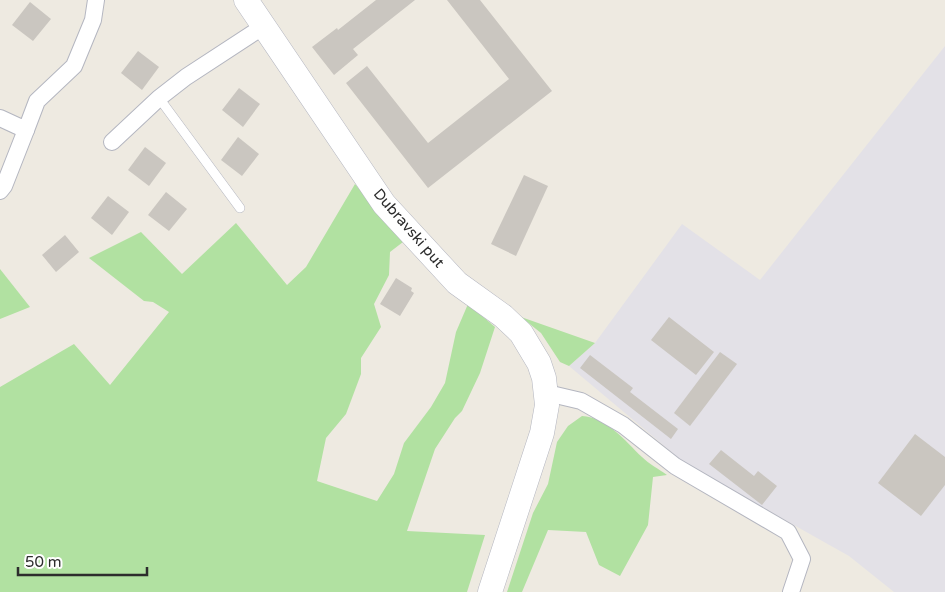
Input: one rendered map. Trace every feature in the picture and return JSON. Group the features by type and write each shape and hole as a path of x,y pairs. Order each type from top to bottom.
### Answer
{"main road":[{"name":"Dubravski put","path":"246,0 384,204 457,283 503,316 521,333 539,363 547,392 546,416 490,592"}],"street":[{"path":"1,187 38,101 74,66 92,20 96,0"},
{"path":"112,142 159,98 186,77 264,26"},
{"path":"0,118 26,130"},
{"path":"547,392 581,401 623,424 675,466 788,532 802,559 791,592"}],"lane":[{"path":"159,98 240,208"}],"shaded area":[{"path":"945,46 945,592 894,592 849,556 687,465 569,366 595,343 682,224 760,280"}],"green space":[{"path":"355,184 403,242 390,252 389,275 374,304 381,327 361,358 361,374 346,414 326,438 317,481 377,501 394,474 404,443 431,407 445,383 456,332 468,304 495,327 480,373 462,411 455,418 435,449 407,531 485,535 467,592 0,592 0,387 74,344 110,385 169,312 153,302 144,301 89,258 141,232 182,274 236,223 287,285 306,267"},
{"path":"0,269 30,307 0,319"},
{"path":"521,317 595,343 569,366 560,362 541,333"},
{"path":"582,416 591,417 607,425 645,460 667,475 653,477 648,525 620,576 599,565 586,532 548,530 522,592 507,592 533,513 548,484 557,442 568,426"}],"building":[{"path":"376,0 415,0 353,49 358,55 334,75 312,47 337,28 338,30"},
{"path":"447,0 480,0 552,91 428,188 346,83 367,66 428,143 509,79"},
{"path":"30,2 51,19 33,41 12,25"},
{"path":"138,51 159,67 142,90 121,73"},
{"path":"239,88 260,104 243,127 222,110"},
{"path":"238,137 259,154 242,176 221,160"},
{"path":"145,147 166,163 149,186 128,170"},
{"path":"524,175 548,186 516,256 491,244"},
{"path":"166,192 187,209 169,231 148,215"},
{"path":"108,196 129,212 112,235 91,218"},
{"path":"65,235 79,252 56,272 42,255"},
{"path":"396,278 412,288 411,291 414,293 400,316 380,304"},
{"path":"669,317 714,352 696,375 651,340"},
{"path":"720,352 737,364 690,426 674,413"},
{"path":"590,355 633,388 630,392 678,429 671,439 580,368"},
{"path":"915,434 945,457 945,485 921,516 878,483"},
{"path":"721,450 754,476 758,471 777,486 762,505 709,464"}]}
